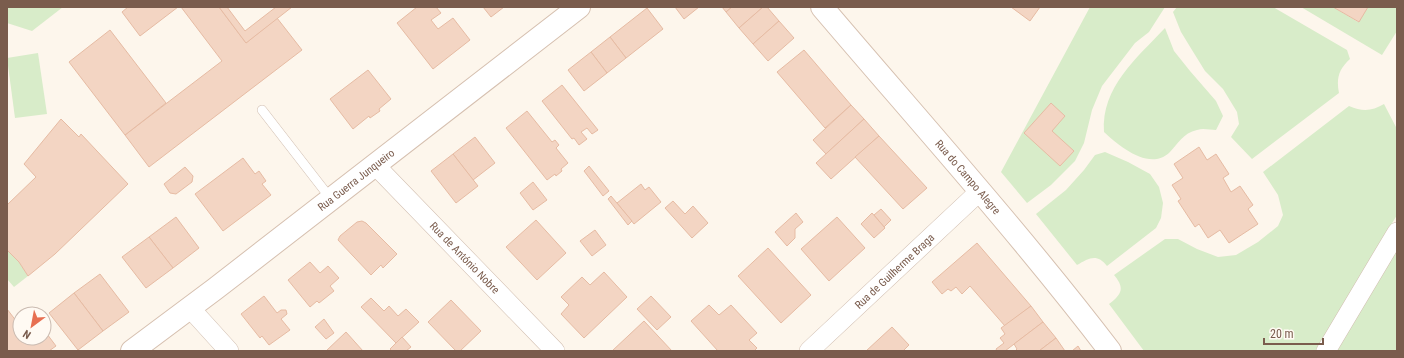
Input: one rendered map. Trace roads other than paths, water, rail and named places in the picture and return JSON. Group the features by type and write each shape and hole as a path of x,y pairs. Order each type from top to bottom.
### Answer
{"street":[{"name":"Rua Guerra Junqueiro","path":"132,351 190,308 579,7"},
{"name":"Rua do Campo Alegre","path":"822,7 980,191 1072,301 1110,351"},
{"name":"Rua de António Nobre","path":"375,165 555,351"},
{"name":"Rua de Guilherme Braga","path":"809,351 980,191"},
{"path":"1326,351 1397,232"},
{"path":"190,308 230,351"}],"lane":[{"path":"262,110 331,199"}]}
